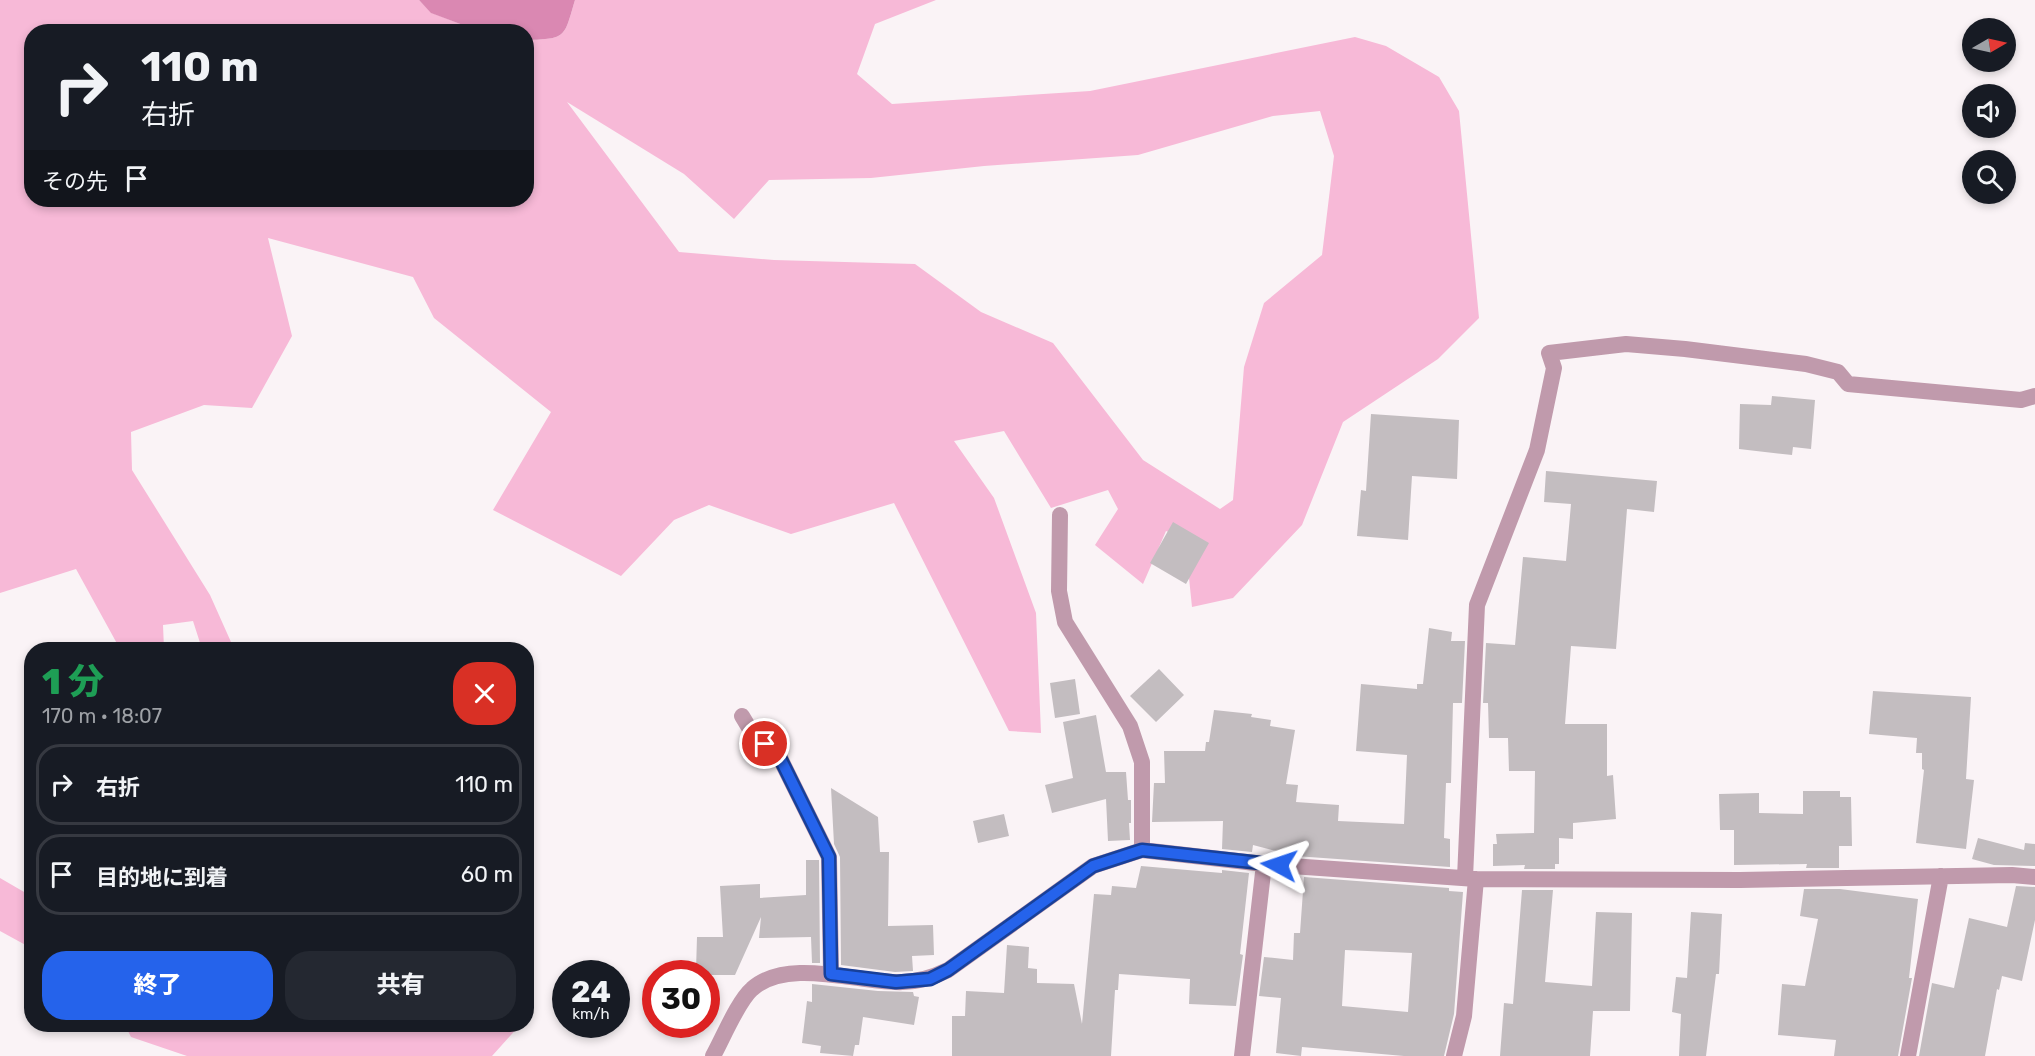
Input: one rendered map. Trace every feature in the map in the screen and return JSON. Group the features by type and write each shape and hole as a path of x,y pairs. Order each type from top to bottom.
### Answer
{"street":[{"path":"1454,1056 1464,1016 1471,878 1477,605 1537,450 1554,368 1549,353 1626,344 1673,348 1806,364 1838,372 1848,384 2021,400 2035,396"},
{"path":"1060,515 1059,591 1065,622 1130,726 1142,762 1142,850"},
{"path":"742,716 754,736 777,752 829,857 831,974"},
{"path":"713,1056 736,1012 752,989 774,975 831,974 896,982 930,979 948,970 1093,866 1142,850 1264,864 1471,878 1740,880 2012,875 2035,877"},
{"path":"1242,1056 1264,864"},
{"path":"1908,1056 1941,876"}],"shaded area":[{"path":"0,0 419,0 432,13 461,24 24,24 24,207 534,207 534,40 550,39 562,34 566,29 575,0 936,0 875,24 857,74 892,104 1090,91 1355,37 1386,46 1439,77 1459,111 1479,318 1438,359 1343,422 1302,525 1233,598 1192,607 1185,539 1166,531 1143,584 1095,545 1118,509 1108,490 1051,508 1004,431 954,441 994,498 1036,613 1041,733 1009,731 894,503 791,534 709,505 674,520 621,576 493,510 551,412 434,318 413,277 268,238 292,336 252,408 204,405 131,432 132,470 210,595 231,642 200,642 193,621 163,625 164,642 116,642 76,569 0,593","holes":["567,102 684,174 734,219 769,180 871,178 984,166 1138,155 1273,116 1320,111 1334,156 1322,255 1264,303 1244,367 1233,500 1220,509 1143,460 1053,343 981,312 915,264 774,260 679,252"]},
{"path":"419,0 575,0 566,29 562,34 550,39 534,40 534,24 460,24 431,13"},
{"path":"0,878 24,892 24,944 0,931"},
{"path":"128,1032 514,1032 492,1056 187,1056 131,1037"}],"building":[{"path":"1772,396 1815,400 1811,449 1793,447 1792,455 1739,449 1740,404 1771,405"},
{"path":"1371,414 1459,420 1457,479 1412,476 1408,540 1357,536 1361,490 1366,491"},
{"path":"1546,471 1657,481 1654,512 1627,509 1616,649 1571,646 1565,724 1607,724 1607,776 1613,775 1616,819 1573,823 1573,839 1559,838 1559,864 1555,864 1555,869 1524,869 1525,865 1493,866 1493,844 1497,844 1496,834 1534,833 1535,771 1509,771 1508,738 1489,738 1488,703 1483,703 1486,643 1515,645 1523,557 1566,561 1571,504 1544,502"},
{"path":"1173,522 1209,543 1186,584 1150,563"},
{"path":"1429,628 1452,632 1451,641 1465,641 1462,703 1453,703 1451,783 1446,783 1444,838 1450,839 1450,867 1295,856 1253,845 1252,852 1222,849 1223,821 1152,822 1154,783 1165,783 1164,751 1205,751 1206,742 1209,742 1214,710 1252,714 1251,717 1271,720 1270,726 1295,730 1286,784 1298,785 1296,802 1339,805 1338,821 1404,824 1407,755 1356,751 1361,684 1417,689 1417,684 1423,684"},
{"path":"1159,669 1184,695 1156,722 1130,696"},
{"path":"1075,679 1080,714 1055,718 1050,683"},
{"path":"1873,691 1971,697 1966,779 1974,780 1966,849 1916,843 1924,770 1922,769 1922,753 1916,753 1917,738 1869,734"},
{"path":"1096,715 1106,772 1126,772 1128,800 1131,800 1130,840 1108,841 1106,799 1052,813 1045,785 1073,778 1063,722"},
{"path":"831,788 878,817 880,852 889,852 888,926 933,925 934,955 912,956 913,971 895,972 841,965 840,857 834,844"},
{"path":"1803,791 1840,791 1840,797 1851,797 1852,846 1839,846 1839,868 1806,868 1807,864 1734,865 1734,830 1720,830 1719,794 1759,793 1759,813 1803,814"},
{"path":"1004,814 1009,836 978,843 973,821"},
{"path":"1978,838 2024,850 2025,843 2035,844 2035,866 1994,865 1972,859"},
{"path":"806,860 819,860 820,963 812,963 811,937 759,938 761,917 735,975 720,975 720,960 696,960 697,937 723,937 720,886 760,884 760,898 806,895"},
{"path":"1141,866 1249,873 1240,954 1243,955 1236,1006 1189,1004 1190,979 1119,974 1118,990 1115,990 1111,1056 952,1056 952,1016 965,1016 966,991 1004,993 1007,945 1029,947 1028,968 1037,969 1037,983 1074,984 1082,1024 1094,894 1111,895 1112,886 1136,888"},
{"path":"1304,877 1449,888 1449,891 1463,892 1454,1014 1444,1056 1404,1056 1302,1047 1301,1056 1276,1053 1281,998 1259,996 1264,957 1293,960 1294,933 1300,933","holes":["1345,950 1412,953 1408,1012 1342,1006"]},
{"path":"2016,886 2035,887 2035,920 2022,981 2002,976 1999,990 1997,989 1985,1056 1919,1056 1932,983 1954,988 1969,918 2007,927"},
{"path":"1804,889 1840,889 1918,899 1909,978 1912,978 1898,1056 1834,1056 1836,1040 1778,1035 1782,984 1805,986 1818,919 1800,916"},
{"path":"1522,890 1553,890 1545,982 1592,986 1596,912 1632,913 1630,1011 1593,1011 1590,1056 1500,1056 1504,1003 1513,1004"},
{"path":"1691,912 1722,914 1719,974 1716,974 1706,1056 1679,1056 1681,1014 1672,1012 1676,977 1687,978"},
{"path":"812,984 913,992 914,996 919,997 914,1025 863,1017 859,1045 855,1045 853,1056 820,1053 821,1046 802,1043 807,1001 812,1002"}],"route":[{"path":"765,744 777,752 829,857 831,974 896,982 930,979 948,970 1093,866 1142,850 1279,865"}]}
